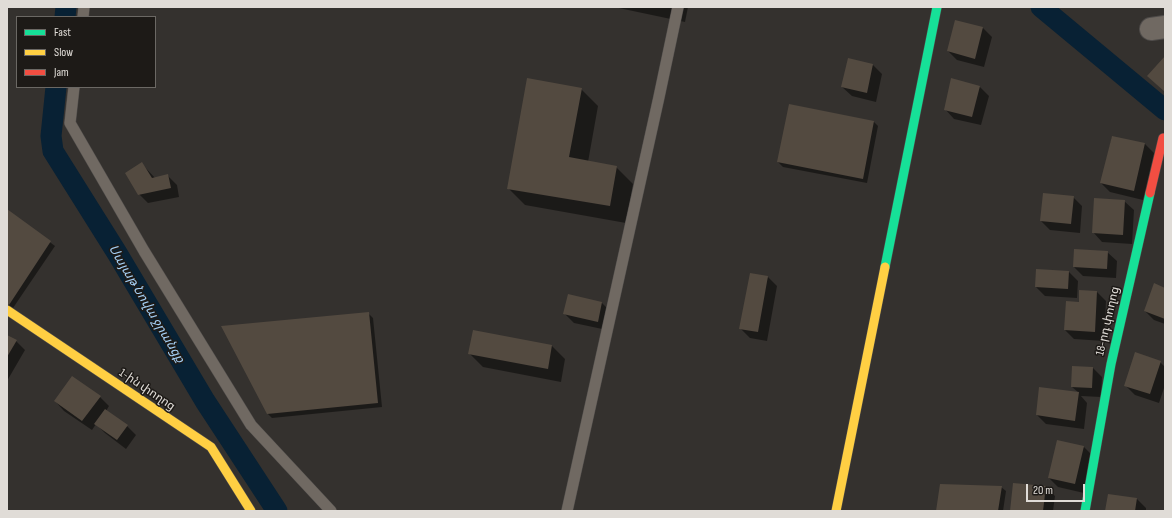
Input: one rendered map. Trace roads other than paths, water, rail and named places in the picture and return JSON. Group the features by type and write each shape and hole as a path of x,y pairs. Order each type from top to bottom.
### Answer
{"street":[{"path":"836,511 937,7"},
{"name":"18-րդ փողոց","path":"1085,511 1111,364 1163,138"},
{"name":"1-ին փողոց","path":"7,310 211,447 251,511"}],"lane":[{"path":"567,511 658,105 678,7"},
{"path":"74,88 70,123 144,251 251,425 331,511"}],"waterway":[{"name":"Սայաթ Նովա ջրանցք","path":"65,16 66,7"},
{"path":"1041,7 1165,110"},
{"name":"Սայաթ Նովա ջրանցք","path":"56,88 51,136 53,151 117,253 205,401 277,511"}]}
